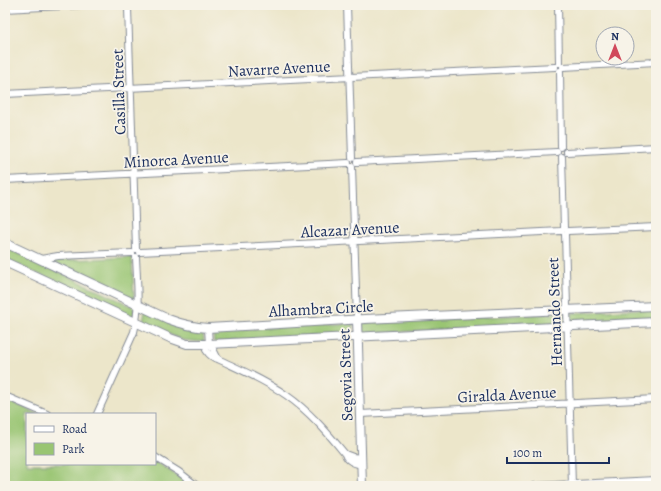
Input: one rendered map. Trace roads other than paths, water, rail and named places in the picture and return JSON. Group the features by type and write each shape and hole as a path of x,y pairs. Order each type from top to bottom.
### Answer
{"street":[{"path":"5,9 81,5"},
{"name":"Segovia Street","path":"347,5 362,486"},
{"name":"Hernando Street","path":"558,5 560,152 565,231 572,485"},
{"name":"Casilla Street","path":"97,413 134,332 138,304 128,6"},
{"name":"Navarre Avenue","path":"5,94 656,62"},
{"path":"560,152 566,155 567,152 656,147"},
{"name":"Minorca Avenue","path":"5,180 560,152"},
{"name":"Alcazar Avenue","path":"41,259 58,256 656,227"},
{"name":"Alhambra Circle","path":"5,243 181,324 192,327 208,328 656,306"},
{"name":"Alhambra Circle","path":"5,262 136,323 182,342 193,344 656,322"},
{"path":"208,328 208,344 206,350 208,353 214,358 259,378 287,395 318,422 345,454 361,461"},
{"path":"5,396 45,413"},
{"name":"Giralda Avenue","path":"360,414 656,399"},
{"path":"156,458 197,486"},
{"path":"534,486 656,480"}]}
